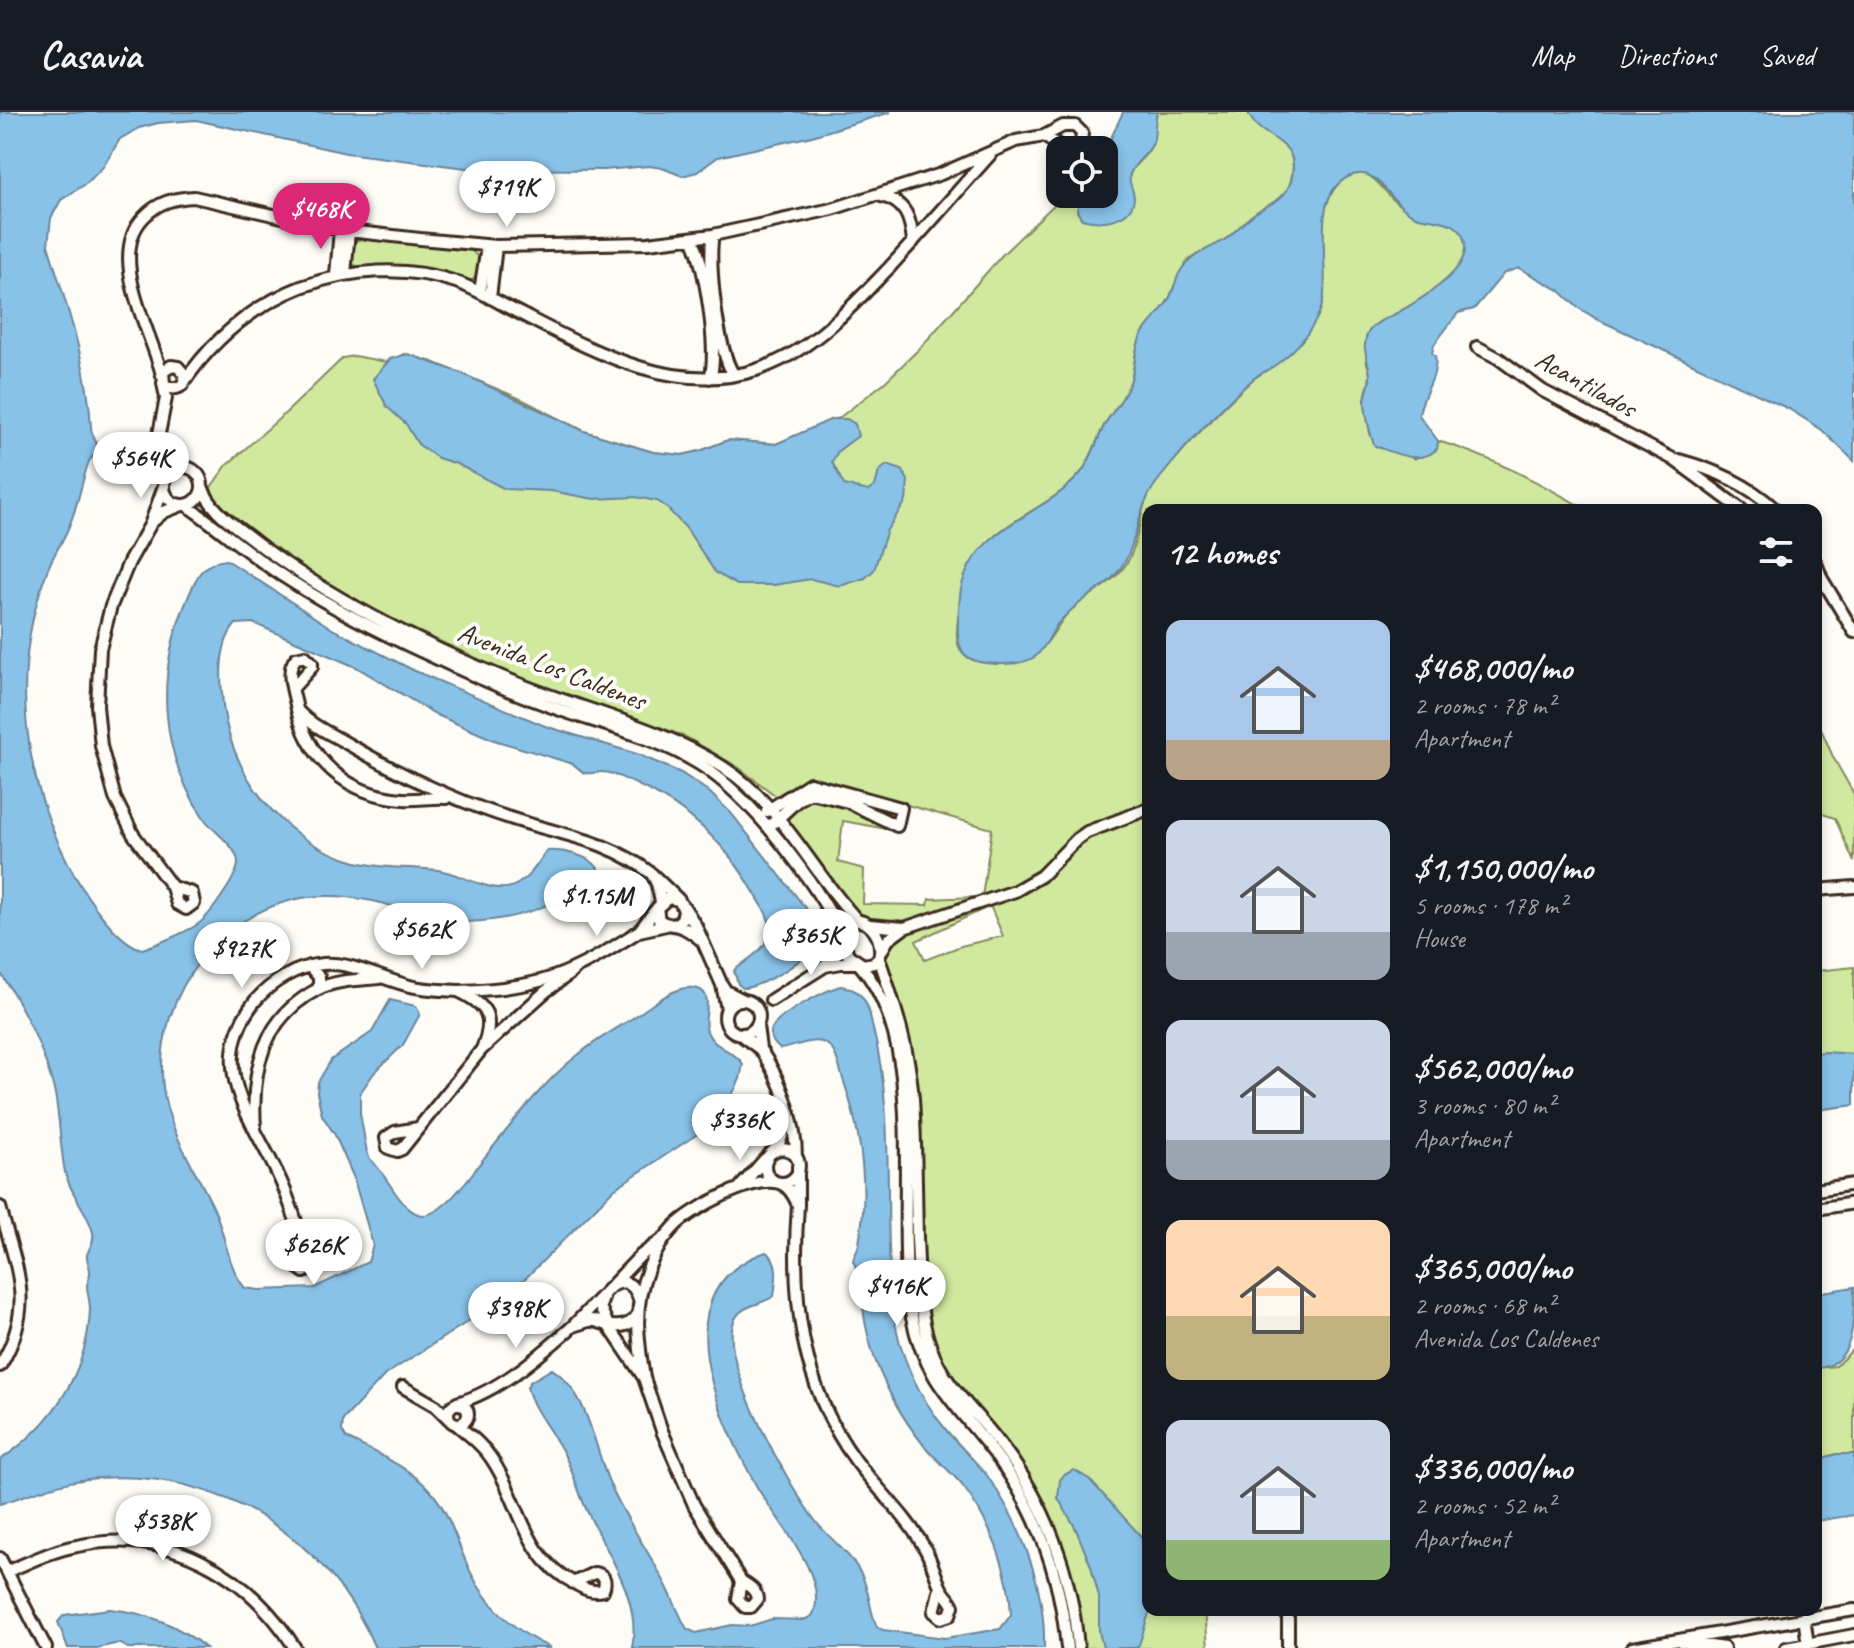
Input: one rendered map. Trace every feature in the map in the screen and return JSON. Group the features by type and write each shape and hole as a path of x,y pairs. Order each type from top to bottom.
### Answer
{"street":[{"path":"165,406 158,357 127,263 127,251 134,231 153,209 172,199 194,197 344,230 492,246 611,245 692,238 787,221 879,196 1016,141 1044,136 1063,126 1075,126 1082,136"},
{"path":"184,505 172,501 165,484 160,452 160,421 165,406 196,364 230,328 248,314 287,293 340,274 416,274 454,282 638,367 679,377 734,375 770,365 817,339 913,242 991,153"},
{"path":"879,196 894,201 906,211 913,242"},
{"path":"340,274 344,230"},
{"path":"705,256 713,235"},
{"path":"692,238 705,256 720,358 734,375"},
{"path":"485,295 492,246"},
{"name":"Acantilados","path":"1477,347 1498,358 1543,391 1673,459 1734,504"},
{"path":"158,357 183,371 183,384"},
{"path":"710,378 720,358"},
{"path":"162,378 172,366 196,364"},
{"path":"162,378 171,388 183,384"},
{"path":"150,525 164,512 199,497 202,486 194,471 168,456 161,441"},
{"name":"Acantilados","path":"1673,459 1725,475 1761,504"},
{"path":"172,887 133,834 115,798 97,717 97,667 105,626 118,585 150,525 172,471 184,468"},
{"name":"Avenida Los Caldenes","path":"202,486 205,497 223,516 322,589 521,685 676,740 739,777 770,808 840,902 858,921"},
{"name":"Avenida Los Caldenes","path":"184,505 286,579 353,619 499,687 671,748 716,776 759,817 828,909 842,939"},
{"path":"1822,581 1854,632"},
{"path":"293,688 303,733 310,746 332,771 348,782 384,796 404,799 454,798"},
{"path":"297,710 308,720 377,761 454,798 516,821 593,840 634,860 681,903 696,926 726,991 757,1009 760,1049"},
{"path":"759,817 810,783 901,808 897,826 848,802 811,793 798,800 767,828"},
{"path":"868,812 872,800"},
{"path":"825,966 841,963 869,965 880,956 888,940 904,928 1015,891 1041,876 1087,832 1142,811"},
{"path":"652,874 657,884 659,920 701,940"},
{"path":"1822,890 1854,887"},
{"path":"418,1128 482,1049 511,1022 572,972 639,931 671,925 684,914 681,903 672,898 659,905 639,931"},
{"path":"741,1035 750,1033 771,1000 825,966 838,952 849,924 858,921 904,928"},
{"path":"870,925 877,935 880,956 909,1055 919,1281 925,1332 936,1362 947,1380 1014,1462 1043,1514 1067,1581 1078,1648"},
{"path":"842,939 848,955 876,985 882,998 899,1064 909,1296 919,1342 941,1388 1000,1461 1032,1515 1057,1583 1067,1648"},
{"path":"301,1244 287,1195 256,1129 239,1101 233,1057 241,1023 260,996 276,982 309,966 344,965 413,987 458,991 518,987 572,972"},
{"path":"309,966 319,977 319,989"},
{"path":"256,1129 254,1091 258,1065 268,1039 281,1018 319,989 380,977"},
{"path":"722,985 727,1026 760,1049 777,1079 793,1124 798,1205 795,1291 803,1342 817,1387 833,1423 855,1460 907,1520 923,1544 940,1588"},
{"path":"518,987 526,994 528,1008"},
{"path":"482,1049 489,1021 484,1000 494,990"},
{"path":"458,991 484,1007"},
{"path":"727,1009 733,1002 771,1000"},
{"path":"489,1021 500,1025 511,1022"},
{"path":"233,1057 244,1069 258,1065"},
{"path":"737,1190 770,1154 786,1126 789,1113"},
{"path":"770,1154 789,1150 797,1162"},
{"path":"770,1154 766,1172 789,1190 798,1205"},
{"path":"741,1581 694,1505 662,1431 644,1378 639,1299 648,1268 675,1226 694,1212 737,1190 763,1181 791,1179 797,1162"},
{"path":"1822,1189 1854,1184"},
{"path":"1822,1208 1854,1203"},
{"path":"0,1207 18,1265 21,1297 11,1347 0,1366"},
{"path":"436,1406 455,1404 475,1396 513,1373 573,1326 654,1243 667,1236"},
{"path":"612,1286 629,1284 639,1299"},
{"path":"603,1296 600,1307 608,1325 644,1378"},
{"path":"573,1326 592,1320 623,1326 638,1314"},
{"path":"403,1387 436,1406 491,1458 510,1491 537,1552 557,1573 573,1583"},
{"path":"452,1421 464,1422 475,1396"},
{"path":"455,1404 466,1407 472,1438"},
{"path":"452,1421 448,1412 455,1404"},
{"path":"8,1571 86,1544 126,1540 174,1548 206,1564 248,1592 270,1613 295,1648"},
{"path":"0,1558 46,1648"},
{"path":"1822,1614 1854,1610"},
{"path":"1286,1646 1288,1616"},
{"path":"1632,1648 1811,1616"},
{"path":"1804,1617 1808,1645"},
{"path":"1786,1648 1854,1635"},
{"path":"1672,1640 1724,1648"}],"green space":[{"path":"1157,112 1248,112 1253,122 1285,146 1293,165 1289,187 1281,197 1254,214 1225,240 1196,255 1185,265 1169,299 1142,336 1127,390 1103,428 1083,470 1056,496 1008,526 981,550 960,598 957,636 963,654 984,663 1012,661 1043,647 1070,611 1124,568 1133,549 1142,512 1142,1616 1205,1616 1208,1648 1082,1648 1067,1569 1040,1496 1012,1450 957,1383 933,1336 924,1284 921,1137 916,1082 886,957 900,935 983,906 984,909 916,941 925,960 961,946 1003,936 986,896 982,897 992,829 812,778 776,796 738,767 684,736 520,678 374,611 284,556 223,508 212,495 211,487 227,465 343,358 355,356 386,362 404,354 433,362 521,399 584,431 653,452 682,455 728,440 776,444 839,418 885,382 921,347 1003,254 1051,208 1078,208 1082,219 1097,221 1117,218 1128,210 1132,203 1129,177 1132,169 1149,151"},
{"path":"1359,172 1375,180 1401,206 1449,221 1462,234 1465,244 1464,255 1452,275 1384,321 1368,350 1366,358 1370,375 1365,401 1370,436 1414,459 1437,449 1438,441 1514,471 1576,504 1145,504 1160,477 1204,428 1239,392 1291,352 1315,321 1324,288 1323,232 1329,198 1338,184"},
{"path":"362,238 471,250 480,259 479,276 468,282 359,268 349,261 351,244"},
{"path":"1822,731 1854,794 1854,862 1835,818 1822,814"},
{"path":"809,797 845,806 892,830 843,821 838,862 864,869 863,904 928,905 929,899 977,897 936,914 906,922 891,924 863,917 841,895 788,818 788,814"},
{"path":"1854,967 1854,1054 1822,1053 1822,970"},
{"path":"1854,1348 1854,1454 1822,1458 1822,1367 1836,1366"}],"water":[{"path":"0,112 891,112 812,136 718,157 697,172 682,176 649,166 604,170 474,169 346,153 196,120 158,123 139,128 120,139 103,167 87,183 61,200 51,218 48,245 81,358 91,430 97,449 89,462 73,516 49,566 35,609 25,687 27,726 42,801 56,838 86,894 103,918 123,938 142,949 193,927 203,920 228,887 238,864 235,852 206,821 191,796 171,744 167,716 169,660 185,605 204,569 227,560 334,630 415,671 545,726 637,754 681,773 708,791 731,813 816,924 818,938 807,954 774,977 743,988 738,984 734,971 766,943 770,931 768,917 734,861 706,830 673,804 615,775 584,773 573,764 494,740 437,715 356,667 253,623 236,624 227,639 222,657 222,694 234,749 246,775 262,798 302,837 327,851 364,864 438,870 490,887 510,887 524,880 547,851 575,854 598,868 590,879 559,899 533,910 493,920 422,923 399,909 367,900 324,896 289,901 257,913 228,932 203,957 184,985 170,1017 163,1052 163,1087 177,1135 214,1209 231,1261 245,1288 314,1288 368,1262 373,1245 353,1176 335,1135 322,1115 317,1093 318,1082 331,1060 372,1032 390,1000 416,1006 420,1014 403,1045 374,1073 360,1093 360,1113 370,1159 401,1201 415,1213 423,1215 440,1208 457,1192 528,1104 565,1066 594,1043 669,994 684,988 703,992 707,1001 705,1023 709,1035 743,1064 733,1093 702,1131 614,1189 509,1295 385,1375 343,1420 342,1431 346,1438 404,1469 425,1485 440,1504 471,1573 486,1597 515,1627 551,1648 375,1648 355,1609 330,1574 299,1543 265,1518 227,1499 186,1485 143,1478 86,1479 0,1504 0,1460 50,1414 74,1376 82,1355 90,1309 87,1255 93,1236 88,1218 65,1172 55,1094 46,1062 0,972"},
{"path":"1123,112 1157,112 1153,143 1130,174 1134,198 1132,206 1121,217 1097,221 1082,219 1078,208 1118,208 1118,136 1112,136"},
{"path":"1248,112 1854,112 1854,461 1822,430 1789,409 1597,319 1577,307 1559,290 1519,268 1504,273 1474,309 1458,313 1434,345 1432,353 1436,364 1419,415 1438,441 1437,449 1423,457 1415,457 1375,446 1365,403 1370,377 1365,350 1368,333 1377,323 1439,286 1458,267 1465,248 1461,232 1456,227 1409,213 1377,181 1359,174 1348,177 1335,187 1328,202 1324,219 1324,296 1312,327 1288,355 1254,378 1228,403 1160,478 1142,504 1130,552 1123,565 1112,578 1065,616 1036,656 1020,663 1002,664 982,663 968,657 958,636 960,594 969,567 980,550 995,536 1065,489 1084,469 1104,426 1129,386 1141,336 1168,301 1184,266 1226,239 1251,216 1279,199 1289,187 1293,166 1291,155 1286,147 1253,122"},
{"path":"408,354 461,373 584,431 653,452 682,455 728,440 776,444 832,419 847,419 855,424 858,436 838,451 832,462 844,485 868,491 875,486 879,471 887,465 902,470 908,480 906,501 887,530 874,570 865,578 840,586 811,579 774,585 737,585 715,572 686,528 657,501 635,497 594,499 551,491 505,489 457,464 438,458 418,444 406,424 387,407 373,379 390,359"},
{"path":"841,986 858,993 866,1003 880,1060 887,1131 890,1275 900,1343 912,1375 928,1404 947,1431 988,1477 1021,1537 1030,1558 1041,1603 1044,1648 632,1648 634,1628 631,1609 619,1573 584,1504 566,1458 538,1413 527,1387 552,1369 574,1391 615,1496 659,1572 687,1629 696,1633 732,1625 750,1626 772,1619 804,1620 812,1616 816,1601 808,1567 742,1458 714,1392 707,1357 706,1324 714,1294 733,1270 766,1252 775,1265 774,1296 737,1315 732,1340 737,1365 760,1425 805,1507 861,1574 877,1627 945,1638 1000,1629 1011,1615 1002,1563 981,1514 962,1485 928,1450 908,1423 895,1403 872,1349 864,1318 859,1276 853,1261 862,1223 862,1160 836,1056 823,1042 780,1049 771,1037 780,1019 824,992"},
{"path":"1822,1052 1854,1054 1854,1105 1822,1109"},
{"path":"1854,1287 1852,1329 1845,1352 1829,1366 1822,1367 1822,1292"},
{"path":"1854,1454 1854,1515 1822,1520 1822,1458"},
{"path":"1074,1470 1089,1479 1142,1537 1142,1616 1148,1616 1139,1645 1135,1648 1103,1648 1099,1631 1099,1597 1091,1566 1075,1527 1058,1498 1060,1480"},
{"path":"110,1609 161,1621 184,1632 206,1648 128,1648 119,1643 97,1648 68,1648 58,1622 64,1615"}]}
